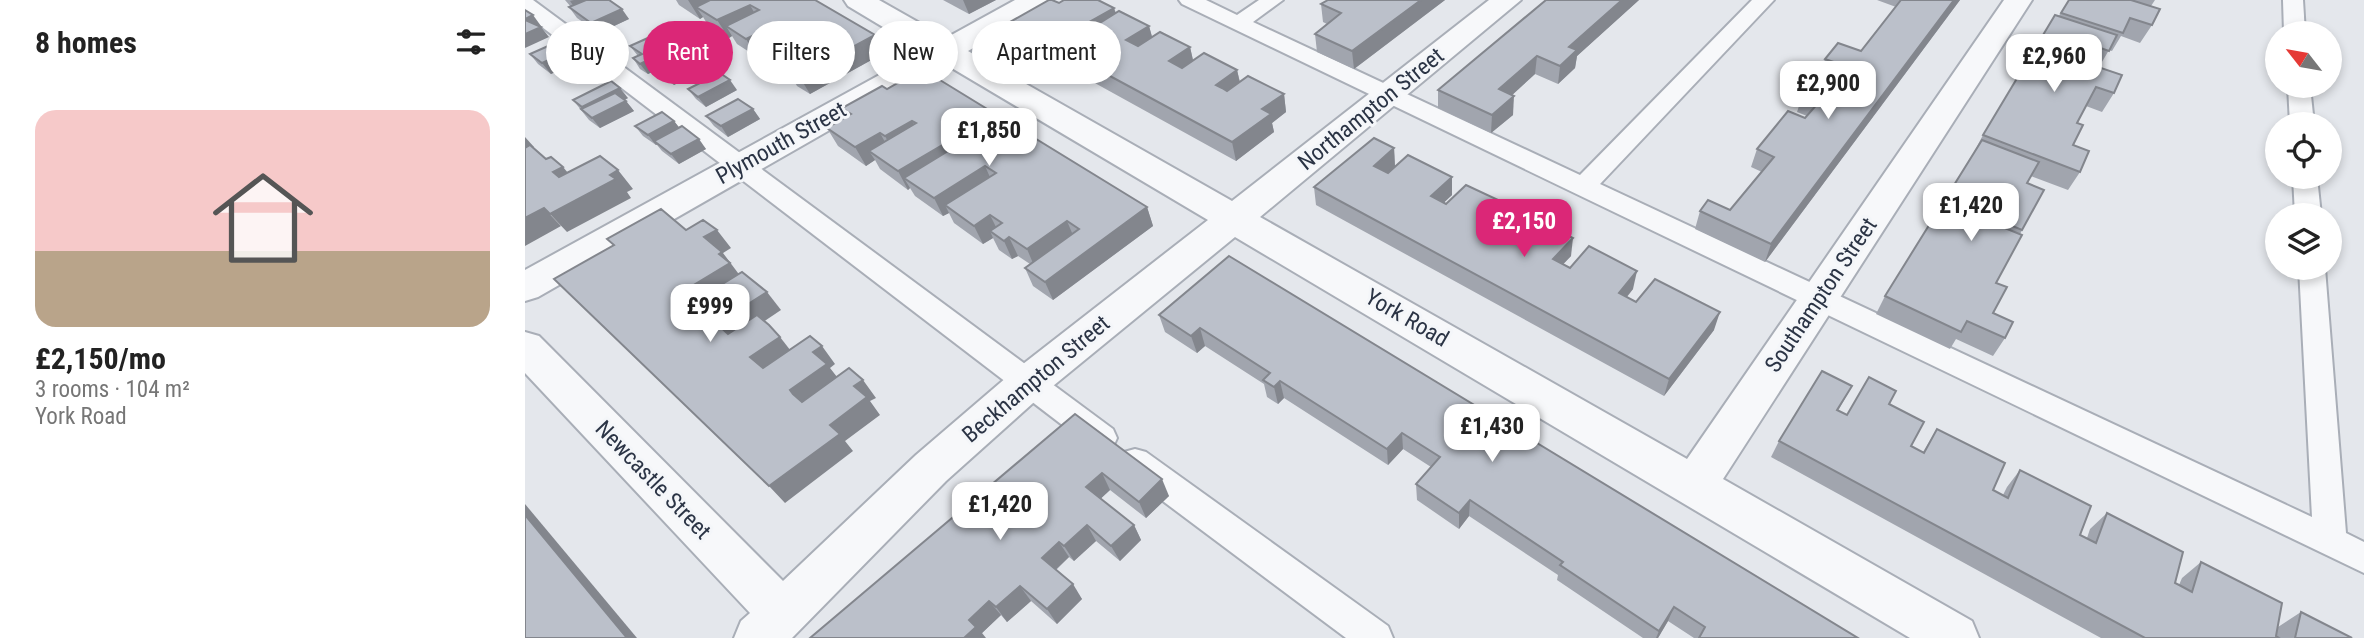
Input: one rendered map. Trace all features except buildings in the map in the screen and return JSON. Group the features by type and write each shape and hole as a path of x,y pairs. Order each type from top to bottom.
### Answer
{"street":[{"name":"York Road","path":"858,0 895,21"},
{"name":"Plymouth Street","path":"958,45 1036,0"},
{"name":"Northampton Street","path":"1234,218 1507,0"},
{"name":"Southampton Street","path":"1694,486 2018,0"},
{"name":"York Road","path":"958,57 1955,638"},
{"name":"Plymouth Street","path":"525,287 888,84"},
{"name":"Beckhampton Street","path":"765,631 931,468 1028,383 1234,218"},
{"name":"Newcastle Street","path":"525,348 765,631"}],"lane":[{"path":"1189,0 2364,558"},
{"path":"1238,23 1273,0"},
{"path":"1583,187 1763,0"},
{"path":"2293,0 2294,21"},
{"path":"525,4 1028,383 1375,638"},
{"path":"2313,280 2330,542"}]}
